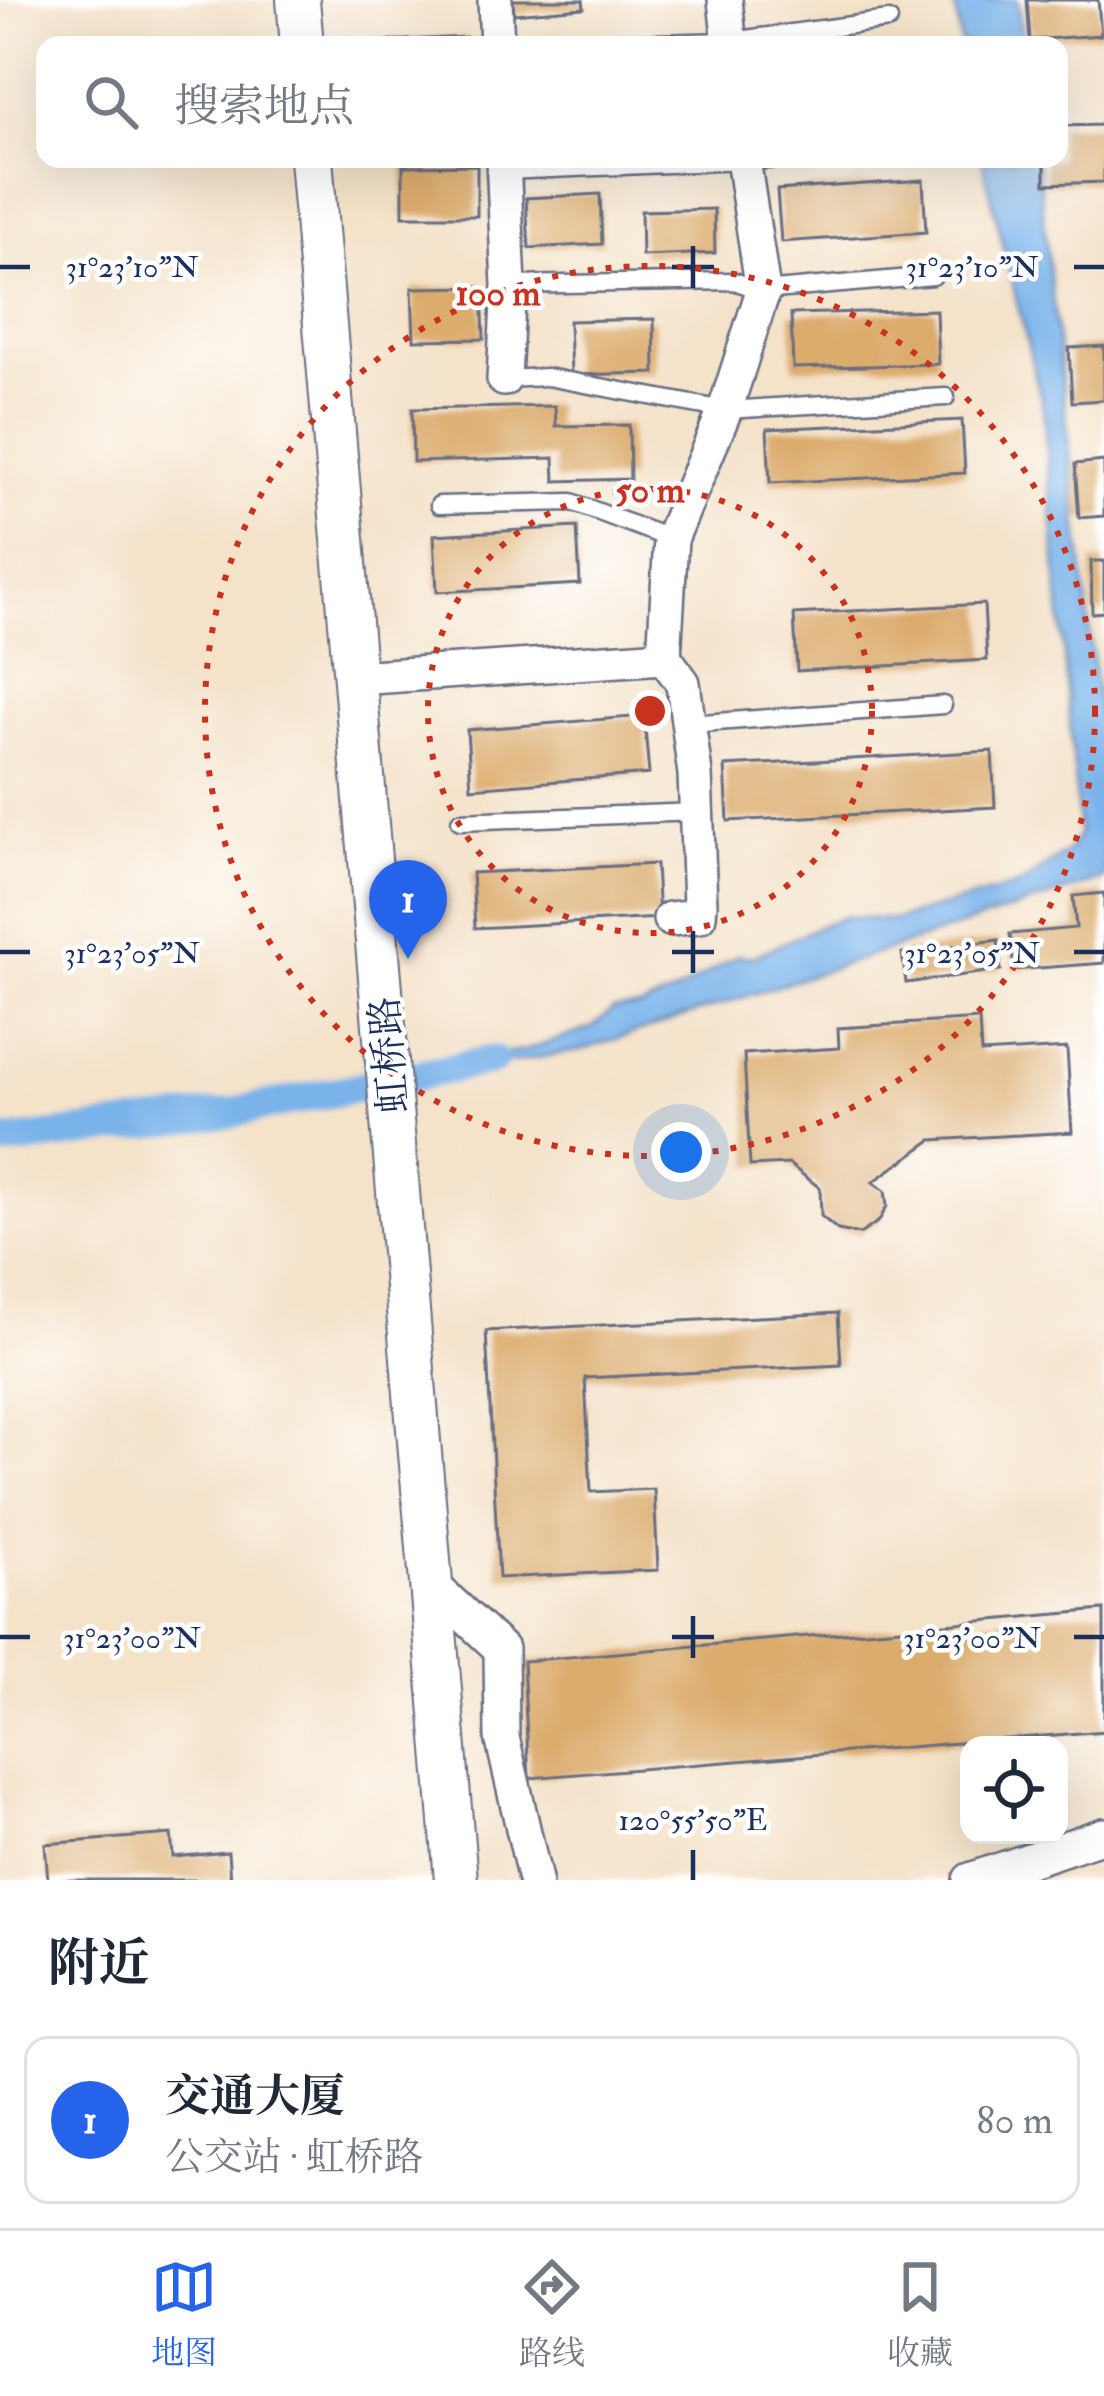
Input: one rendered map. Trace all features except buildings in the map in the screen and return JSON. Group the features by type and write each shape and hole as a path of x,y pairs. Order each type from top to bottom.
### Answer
{"street":[{"path":"298,0 301,36"},
{"path":"495,0 497,36"},
{"path":"725,0 729,36"},
{"name":"虹桥路","path":"312,168 456,1880"},
{"path":"503,168 509,285 504,379"},
{"path":"670,919 699,916 697,812 683,683 664,657 671,539 725,410 763,291 744,168"},
{"path":"356,678 664,657"},
{"path":"433,1586 501,1649 502,1737 535,1880"},
{"path":"970,1880 1104,1835"}],"lane":[{"path":"778,36 889,20"},
{"path":"509,285 734,281 763,291 933,276"},
{"path":"504,379 547,377 725,410 946,397"},
{"path":"439,505 572,502 671,539"},
{"path":"688,724 944,704"},
{"path":"460,821 697,812"}],"water":[{"path":"954,0 1018,0 1022,36 960,36"},
{"path":"984,168 1038,168 1104,758 1104,879 582,1050 453,1072 452,1060 524,1051 572,1035 593,1027 613,1010 642,1007 675,993 738,955 752,957 845,917 894,920 1020,885 1069,850 1079,834 1043,407"}],"waterway":[{"path":"0,1143 231,1113 493,1060"}],"place":[{"name":"交通大厦","path":"408,959"}]}
